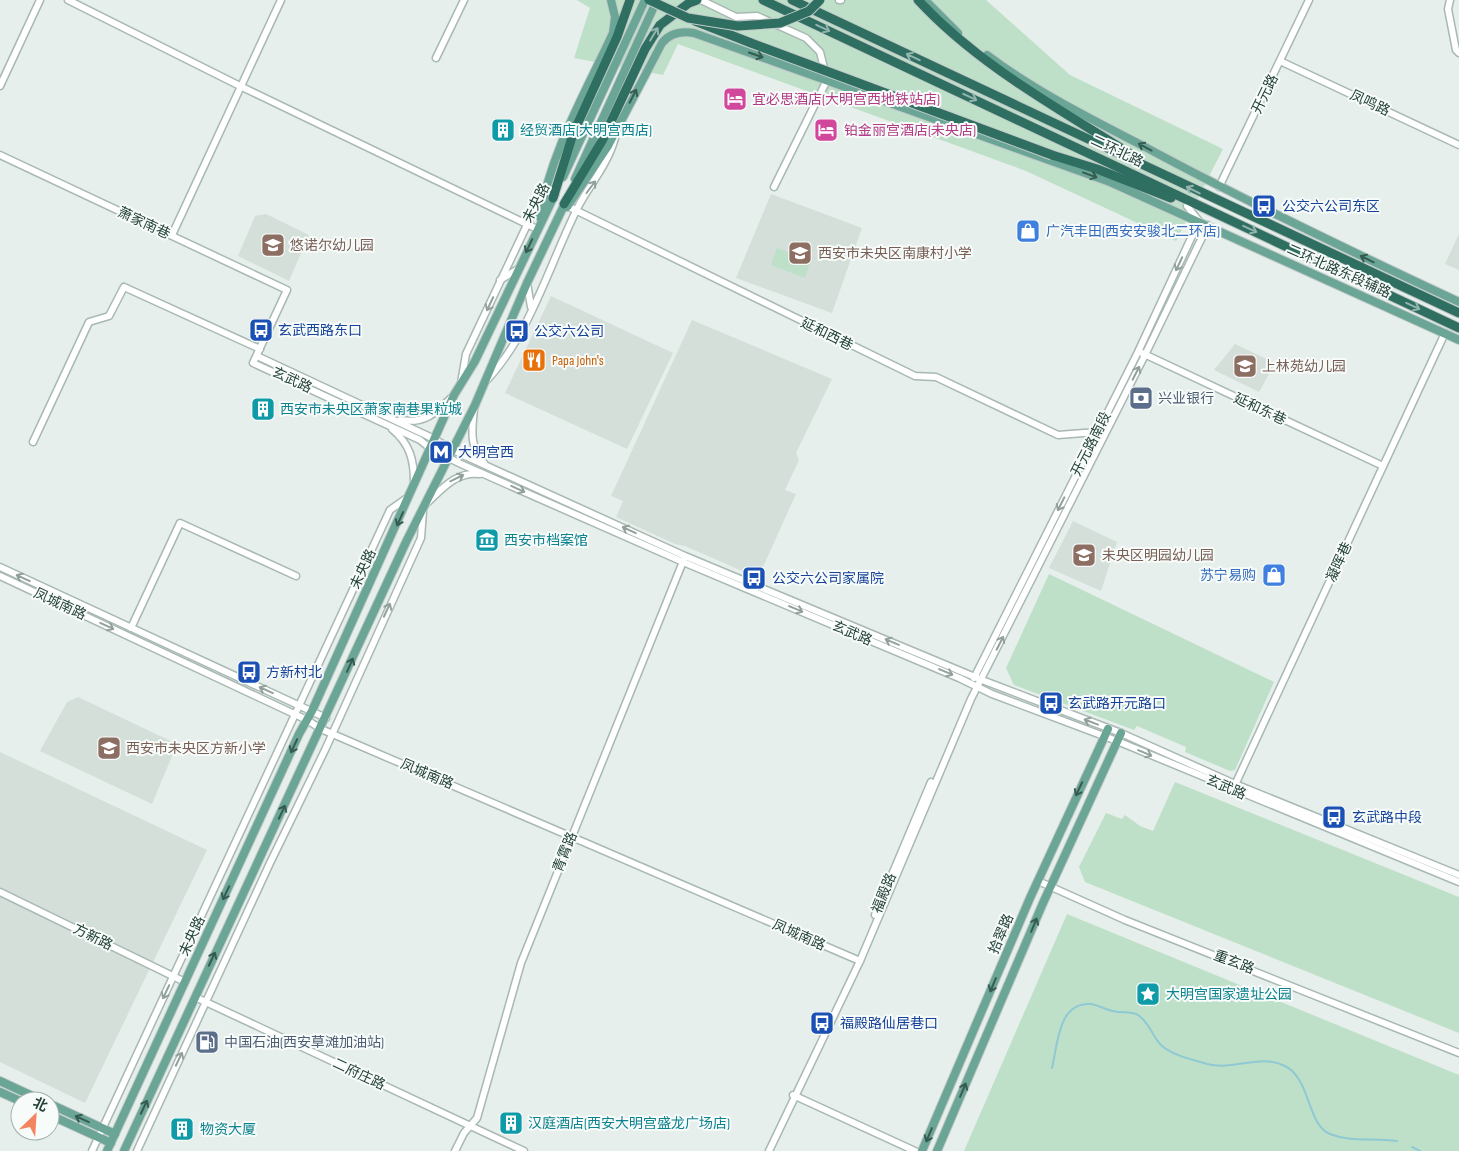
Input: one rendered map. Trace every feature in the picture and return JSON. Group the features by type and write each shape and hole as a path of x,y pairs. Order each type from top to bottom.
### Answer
{"highway":[{"path":"553,198 573,134 617,37 630,0"},
{"path":"647,0 688,18 1052,155 1097,169 1187,206 1220,214"},
{"path":"566,205 602,141 645,50 660,25 689,3 699,0"},
{"name":"二环北路","path":"763,0 1459,328"},
{"name":"二环北路","path":"792,0 1067,131 1459,313"},
{"path":"688,18 738,26 780,24 809,11 820,0"},
{"path":"918,0 940,23 993,67 1165,176"}],"main road":[{"path":"538,226 543,196 556,158 613,33 616,17 611,0"},
{"name":"未央路","path":"107,1151 312,711 454,395 475,362 647,0"},
{"name":"未央路","path":"125,1148 321,729 406,542 485,383 527,283 553,227 566,205 657,0"},
{"name":"二环北路东段辅路","path":"925,0 967,41 1005,69 1074,110 1219,186 1459,302"},
{"name":"二环北路东段辅路","path":"566,205 608,146 662,43 669,36 678,33 694,33 1110,182 1459,340"},
{"name":"拾翠路","path":"922,1151 1038,881 1106,732"},
{"name":"拾翠路","path":"937,1151 1051,887 1121,733"},
{"path":"0,1081 22,1091"},
{"path":"60,1109 115,1134"},
{"path":"60,1119 111,1143"}],"street":[{"path":"0,86 40,0"},
{"path":"68,0 242,87 526,224 538,226"},
{"path":"172,236 281,0"},
{"path":"436,58 464,0"},
{"path":"699,0 736,16 757,16 806,38 820,52 827,80 774,187"},
{"name":"开元路","path":"1219,186 1309,0"},
{"path":"1450,0 1448,9 1456,50 1459,53"},
{"name":"凤鸣路","path":"1280,61 1459,144"},
{"path":"485,383 505,361 577,211 601,171 614,143 617,128"},
{"name":"萧家南巷","path":"0,155 287,290 260,349"},
{"path":"461,383 466,354 548,181"},
{"name":"延和西巷","path":"566,205 915,376 936,377 1058,434 1097,432"},
{"path":"1187,206 1199,221"},
{"name":"开元路南段","path":"975,685 975,676 1138,352 1199,221"},
{"name":"开元路南段","path":"975,685 982,680 1208,225"},
{"path":"500,280 518,269"},
{"path":"527,283 531,308"},
{"path":"33,442 89,322 109,316 124,288 260,349 257,356"},
{"name":"凝晖巷","path":"1234,787 1445,333"},
{"name":"延和东巷","path":"1138,352 1383,466"},
{"name":"玄武路","path":"1459,875 1234,787 1117,741 1106,732 975,676 684,559 452,450 435,440 388,421 254,363 257,356 388,421 420,440 431,449 495,479 684,559 992,694 1106,732 1121,733 1234,787 1459,882"},
{"path":"388,421 408,422 428,419 454,395"},
{"path":"474,406 472,434 475,450 484,463 494,469"},
{"path":"388,421 408,447 413,460 414,486"},
{"path":"427,503 447,483 465,474 472,473 495,479"},
{"path":"92,1151 390,510 410,496"},
{"path":"125,1148 137,1151 332,734 421,538 423,511"},
{"path":"131,628 180,522 296,576"},
{"name":"青霄路","path":"455,1151 464,1133 477,1118 521,963 684,559"},
{"name":"凤城南路","path":"0,568 326,718"},
{"name":"凤城南路","path":"0,576 295,714 332,734 572,835 858,960"},
{"name":"福殿路","path":"768,1151 858,960 975,685"},
{"name":"重玄路","path":"1038,881 1125,920 1459,1053"},
{"name":"方新路","path":"0,892 185,982"},
{"name":"二府庄路","path":"195,997 524,1151"},
{"path":"794,1097 915,1151"}],"shaded area":[{"name":"西安市未央区南康村小学","path":"771,194 862,228 832,313 736,278"},
{"name":"悠诺尔幼儿园","path":"266,214 309,235 289,281 238,256 255,216"},
{"path":"1459,234 1459,270 1445,264"},
{"path":"551,296 673,353 627,449 505,393"},
{"path":"692,320 832,379 796,453 799,460 785,490 796,494 758,578 685,546 675,544 616,517 623,501 611,496"},
{"name":"上林苑幼儿园","path":"1235,344 1275,363 1259,392 1214,370"},
{"name":"未央区明园幼儿园","path":"1073,521 1117,542 1101,591 1049,568"},
{"name":"西安市未央区方新小学","path":"78,697 177,744 152,804 40,751 67,702"},
{"path":"0,752 207,850 85,1103 0,1062"}],"green space":[{"path":"577,0 986,0 1070,75 1223,149 1176,241 1026,171 678,44 663,75 574,58 590,8"},
{"path":"777,248 811,261 805,278 771,265"},
{"path":"1049,574 1274,682 1235,770 1230,771 1185,752 1186,747 1137,726 1134,730 1014,685 1006,668"},
{"path":"1175,782 1459,897 1459,1033 1085,882 1079,867 1106,813 1122,819 1125,815 1140,826 1153,831"},
{"name":"大明宫国家遗址公园","path":"1067,914 1459,1075 1459,1151 964,1151"}],"waterway":[{"path":"1052,1068 1058,1036 1066,1017 1080,1005 1091,1004 1110,1010 1138,1015 1165,1049 1189,1059 1217,1066 1267,1061 1285,1066 1300,1081 1317,1121 1330,1134 1355,1139 1397,1141"},
{"path":"1412,1147 1420,1151"}],"place":[{"name":"宜必思酒店(大明宫西地铁站店)","path":"735,99"},
{"name":"经贸酒店(大明宫西店)","path":"503,130"},
{"name":"铂金丽宫酒店(未央店)","path":"826,130"},
{"name":"公交六公司东区","path":"1264,206"},
{"name":"广汽丰田(西安安骏北二环店)","path":"1028,231"},
{"name":"悠诺尔幼儿园","path":"273,245"},
{"name":"西安市未央区南康村小学","path":"800,253"},
{"name":"玄武西路东口","path":"261,330"},
{"name":"公交六公司","path":"517,331"},
{"name":"Papa John's","path":"534,360"},
{"name":"上林苑幼儿园","path":"1245,366"},
{"name":"兴业银行","path":"1141,398"},
{"name":"西安市未央区萧家南巷果粒城","path":"263,409"},
{"name":"大明宫西","path":"441,452"},
{"name":"西安市档案馆","path":"487,540"},
{"name":"未央区明园幼儿园","path":"1084,555"},
{"name":"苏宁易购","path":"1274,575"},
{"name":"公交六公司家属院","path":"754,578"},
{"name":"方新村北","path":"249,672"},
{"name":"玄武路开元路口","path":"1051,703"},
{"name":"西安市未央区方新小学","path":"109,748"},
{"name":"玄武路中段","path":"1334,817"},
{"name":"大明宫国家遗址公园","path":"1148,994"},
{"name":"福殿路仙居巷口","path":"822,1023"},
{"name":"中国石油(西安草滩加油站)","path":"207,1042"},
{"name":"汉庭酒店(西安大明宫盛龙广场店)","path":"511,1123"},
{"name":"物资大厦","path":"182,1129"}]}
